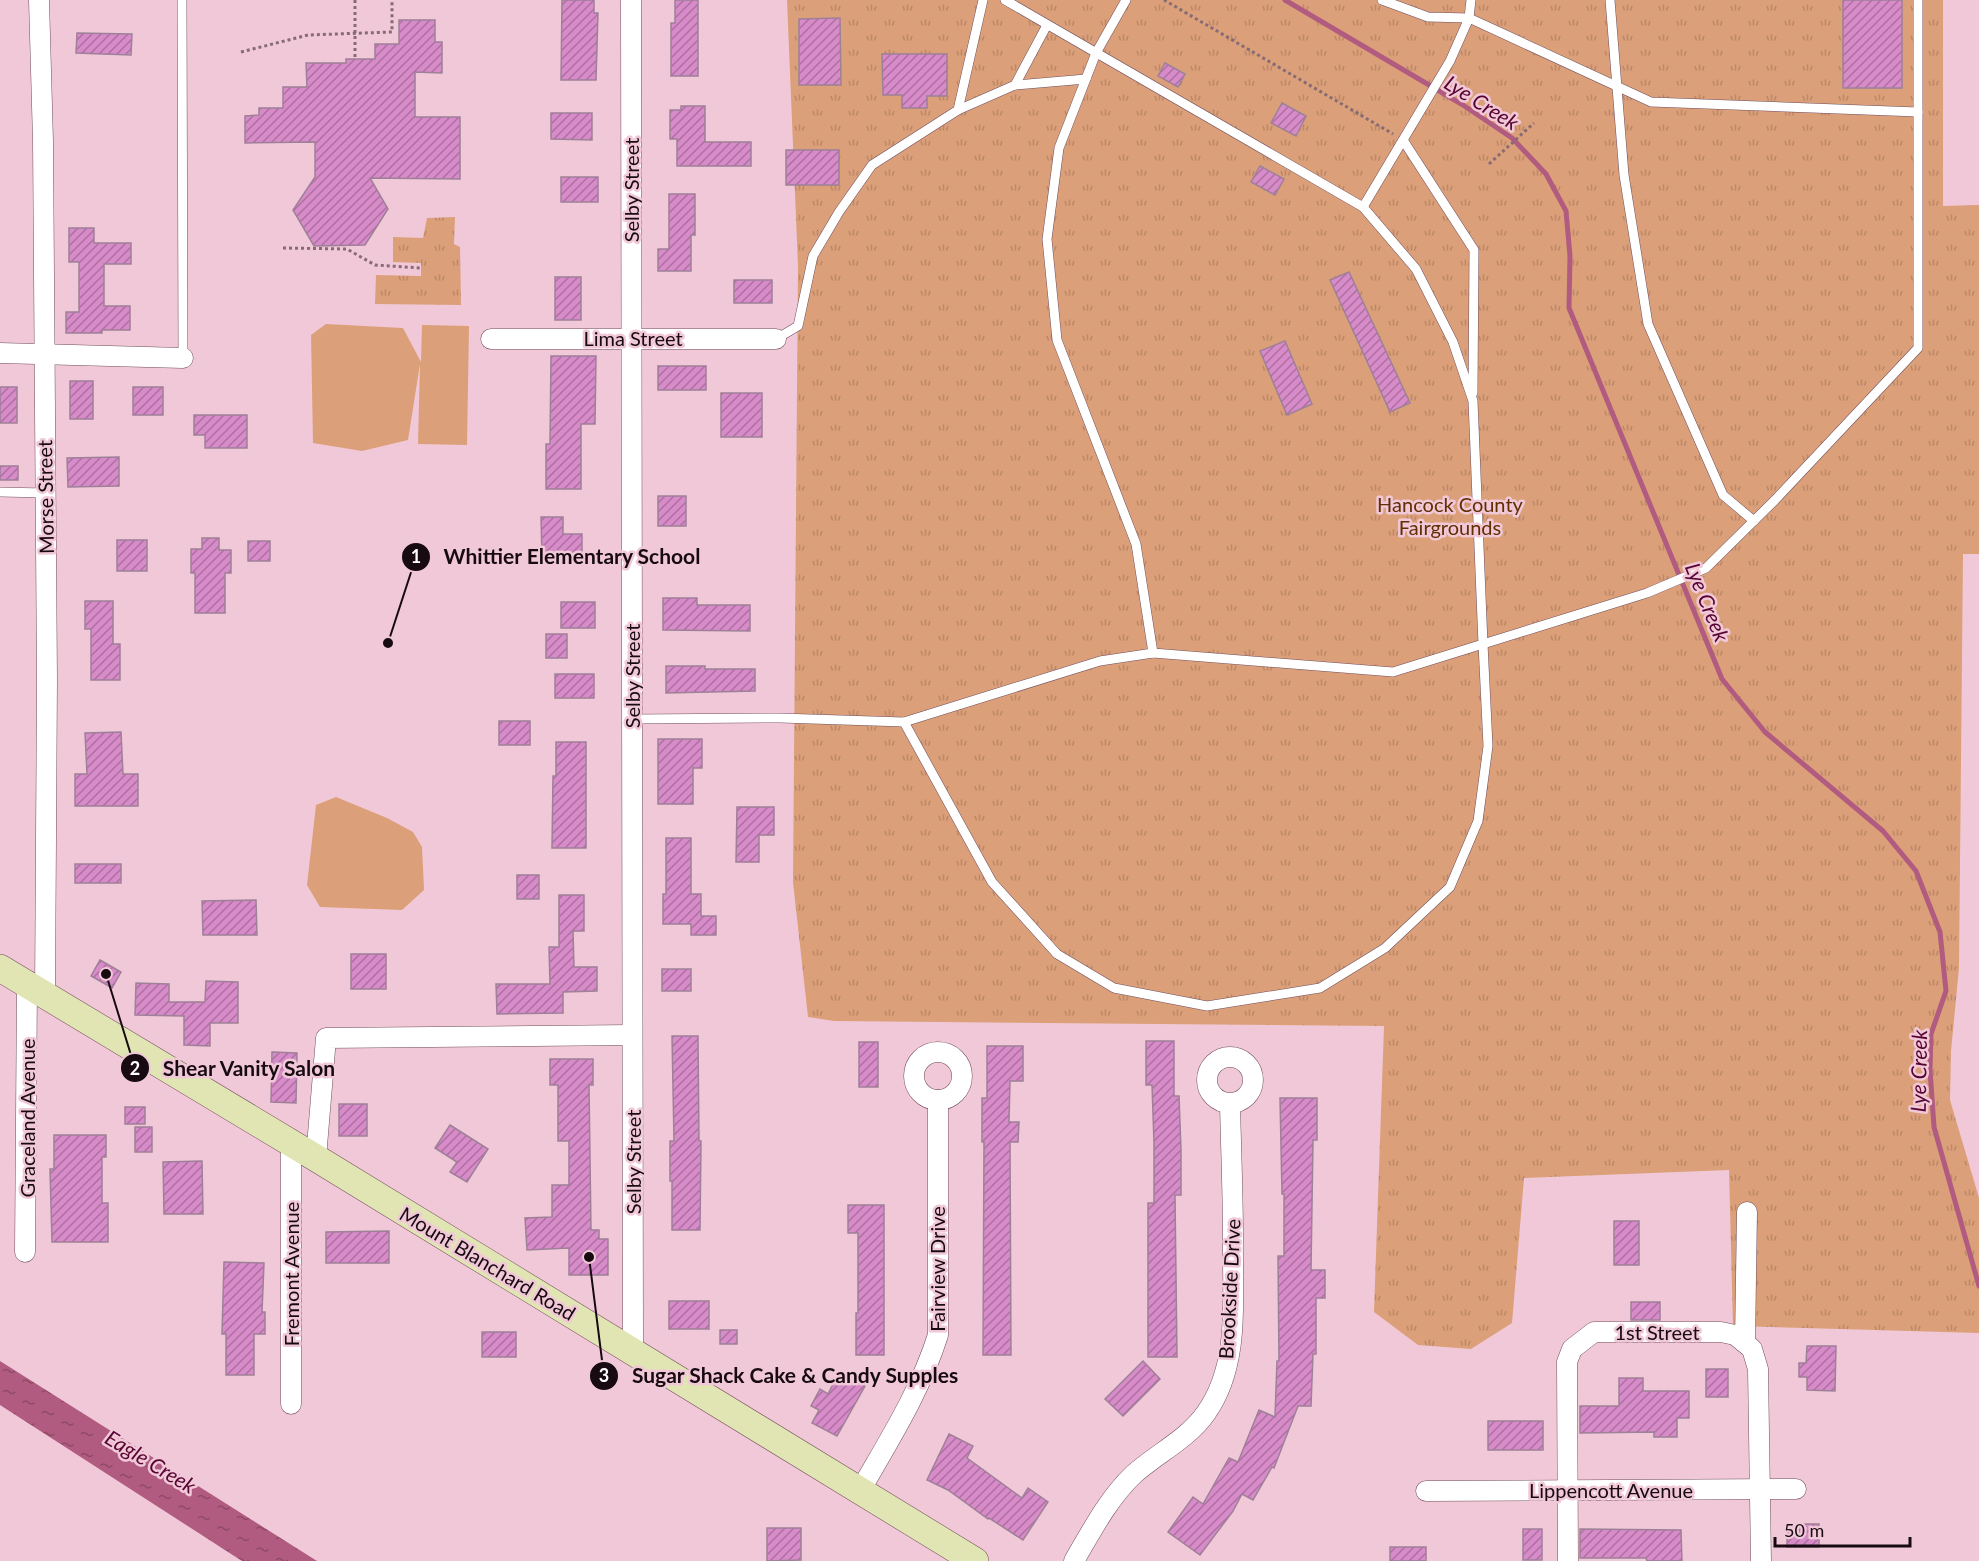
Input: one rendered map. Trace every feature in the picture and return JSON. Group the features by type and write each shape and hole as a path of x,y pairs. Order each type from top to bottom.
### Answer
{"main road":[{"name":"Mount Blanchard Road","path":"0,968 316,1158 975,1561"}],"street":[{"name":"Morse Street","path":"36,990 47,680 39,0"},
{"name":"Selby Street","path":"631,0 633,1352"},
{"name":"Lima Street","path":"490,339 776,339"},
{"path":"0,353 183,358"},
{"name":"Graceland Avenue","path":"25,1252 36,990"},
{"path":"316,1158 326,1038 632,1035"},
{"name":"Fairview Drive","path":"860,1491 928,1368 938,1335 938,1100"},
{"name":"Brookside Drive","path":"1074,1561 1124,1485 1193,1427 1205,1414 1223,1379 1229,1354 1233,1289 1230,1104"},
{"name":"Fremont Avenue","path":"291,1145 291,1404"},
{"path":"1747,1212 1745,1343 1752,1349 1758,1369 1761,1561"},
{"name":"1st Street","path":"1568,1489 1567,1362 1572,1349 1594,1332 1721,1332 1735,1335 1745,1343"},
{"path":"1568,1489 1568,1561"},
{"name":"Lippencott Avenue","path":"1426,1491 1796,1489"}],"lane":[{"path":"182,0 183,358"},
{"path":"958,110 983,0"},
{"path":"1005,0 1363,207 1416,269 1453,342 1473,401"},
{"path":"1126,0 1096,53 1059,148 1047,239 1057,340 1137,544 1154,653"},
{"path":"1382,0 1428,17 1469,18 1651,102 1918,112"},
{"path":"1363,207 1450,61 1469,18 1471,0"},
{"path":"1610,0 1624,175 1648,324 1723,495 1754,521"},
{"path":"633,719 780,718 904,722 1100,662 1154,653 1394,672 1647,593 1706,568 1754,521 1918,348 1918,0"},
{"path":"1015,84 1047,25"},
{"path":"776,339 798,326 813,256 839,212 873,165 958,110 1015,84 1086,79"},
{"path":"904,722 992,882 1057,954 1114,988 1207,1006 1320,988 1385,948 1450,887 1478,821 1488,746 1473,401 1474,250 1403,140"},
{"path":"0,492 45,493"}],"path":[{"path":"355,0 355,59"},
{"path":"242,52 308,35 392,32 392,0"},
{"path":"1164,0 1403,140"},
{"path":"1489,164 1534,123"},
{"path":"283,248 346,249 375,265 421,268"}],"green space":[{"name":"Hancock County Fairgrounds","path":"787,0 1943,0 1943,206 1979,205 1979,554 1963,554 1959,968 1951,1051 1950,1100 1979,1198 1979,1333 1733,1326 1729,1170 1524,1178 1512,1323 1471,1349 1418,1345 1374,1312 1384,1026 834,1021 808,1017 793,882 798,266"},
{"path":"455,217 454,244 460,247 461,305 375,304 376,275 421,276 421,263 393,262 393,237 423,238 427,218"},
{"path":"326,324 403,328 421,362 422,325 469,326 467,445 418,444 420,364 408,440 362,451 313,443 311,335"},
{"path":"336,797 387,818 413,832 422,847 424,890 402,910 320,907 307,885 316,805"}],"water":[{"name":"Eagle Creek","path":"0,1361 317,1561 242,1561 0,1405"}],"building":[{"path":"562,0 594,0 594,13 598,13 596,80 561,80"},
{"path":"675,0 698,0 698,76 671,76 671,23 675,23"},
{"path":"1843,0 1902,0 1902,88 1843,88"},
{"path":"840,18 841,85 799,85 799,19"},
{"path":"399,20 435,20 435,42 442,42 442,73 415,72 415,117 460,117 460,179 370,178 388,209 365,245 314,246 293,210 315,177 315,142 245,143 245,116 259,115 259,108 283,108 283,87 307,87 306,63 346,63 346,59 375,59 375,44 399,44"},
{"path":"77,33 132,34 131,55 76,53"},
{"path":"882,54 947,54 947,96 927,96 927,108 902,108 902,95 883,95"},
{"path":"1165,63 1185,74 1178,87 1158,76"},
{"path":"1282,103 1306,116 1296,136 1271,123"},
{"path":"681,106 705,106 705,142 751,142 751,166 677,166 677,139 670,139 670,110 681,110"},
{"path":"551,113 592,113 592,140 551,139"},
{"path":"786,150 839,150 839,185 786,185"},
{"path":"1260,166 1284,179 1275,195 1251,182"},
{"path":"561,177 598,177 598,202 561,202"},
{"path":"669,194 695,194 695,235 691,235 691,271 658,271 658,249 669,249"},
{"path":"69,228 94,228 94,243 131,243 131,264 104,264 104,306 130,306 130,330 66,333 66,312 79,312 79,262 69,262"},
{"path":"1349,272 1410,403 1390,412 1330,280"},
{"path":"555,277 581,277 581,320 555,320"},
{"path":"734,280 772,280 772,303 734,303"},
{"path":"1285,341 1312,404 1287,415 1260,351"},
{"path":"551,356 596,356 595,424 581,424 581,489 546,489 546,444 550,444"},
{"path":"658,366 706,366 706,390 658,390"},
{"path":"70,381 93,381 93,419 70,419"},
{"path":"0,387 17,387 17,423 0,423"},
{"path":"133,387 163,387 163,415 133,415"},
{"path":"721,393 762,393 762,437 721,437"},
{"path":"194,415 247,415 247,448 205,448 205,435 194,435"},
{"path":"119,457 119,486 68,487 67,458"},
{"path":"0,466 18,466 18,480 0,480"},
{"path":"658,496 686,496 686,526 658,526"},
{"path":"541,517 563,517 563,534 582,534 582,557 542,558"},
{"path":"202,538 219,538 219,550 231,550 231,573 225,573 225,613 195,613 195,573 191,573 191,549 202,549"},
{"path":"117,540 147,540 147,571 117,571"},
{"path":"248,541 270,541 270,561 248,561"},
{"path":"663,598 697,598 697,605 750,605 750,631 663,630"},
{"path":"85,601 113,601 113,644 120,644 120,680 91,680 91,629 85,629"},
{"path":"561,602 595,602 595,628 561,628"},
{"path":"546,634 567,634 567,658 546,658"},
{"path":"666,666 755,669 755,691 666,693"},
{"path":"555,674 594,674 594,698 555,698"},
{"path":"499,721 530,721 530,745 499,745"},
{"path":"121,732 123,774 138,774 138,806 75,806 75,774 87,774 85,733"},
{"path":"658,739 702,739 702,768 693,768 693,804 658,804"},
{"path":"556,742 586,742 586,848 552,848"},
{"path":"737,807 774,807 774,835 759,835 759,862 736,862"},
{"path":"666,838 691,838 691,894 701,894 701,916 716,916 716,935 691,935 691,924 663,924 663,894 666,894"},
{"path":"75,864 121,864 121,883 75,883"},
{"path":"517,875 539,875 539,899 517,899"},
{"path":"559,895 584,895 584,931 573,931 574,967 597,967 597,991 563,992 563,1013 497,1014 496,984 550,984 549,947 559,947"},
{"path":"256,900 257,935 203,935 202,901"},
{"path":"351,954 386,954 386,989 351,989"},
{"path":"100,960 121,972 112,988 91,976"},
{"path":"662,969 691,969 691,991 662,991"},
{"path":"206,981 238,982 238,1023 210,1023 210,1046 184,1045 184,1016 135,1015 136,983 169,984 169,1002 205,1002"},
{"path":"672,1036 698,1036 699,1141 701,1141 700,1230 672,1230 670,1141 674,1141"},
{"path":"1146,1041 1174,1041 1174,1096 1179,1096 1181,1150 1181,1195 1175,1195 1177,1357 1148,1357 1148,1203 1154,1203 1154,1143 1152,1085 1146,1085"},
{"path":"859,1042 878,1042 878,1087 859,1087"},
{"path":"987,1046 1023,1046 1023,1081 1010,1081 1009,1122 1019,1122 1018,1142 1010,1142 1011,1355 983,1355 984,1142 982,1142 982,1098 987,1098"},
{"path":"272,1052 297,1053 296,1103 271,1102"},
{"path":"550,1059 593,1059 593,1085 589,1085 591,1230 599,1230 599,1239 608,1239 608,1275 569,1275 569,1248 527,1250 525,1218 552,1217 552,1185 569,1185 569,1141 558,1141 558,1085 550,1085"},
{"path":"1280,1098 1317,1098 1317,1140 1313,1140 1311,1270 1325,1270 1325,1298 1316,1298 1316,1354 1313,1354 1311,1406 1298,1406 1274,1468 1272,1467 1253,1500 1242,1494 1233,1511 1200,1555 1168,1532 1193,1497 1203,1504 1229,1458 1238,1462 1259,1410 1275,1417 1277,1361 1279,1361 1278,1256 1284,1256"},
{"path":"339,1104 367,1104 367,1136 339,1136"},
{"path":"125,1107 145,1107 145,1124 125,1124"},
{"path":"450,1125 488,1149 467,1182 450,1172 457,1162 435,1148"},
{"path":"135,1127 152,1127 152,1152 135,1152"},
{"path":"54,1135 106,1135 106,1157 102,1157 102,1203 108,1203 108,1242 52,1242 50,1169 54,1169"},
{"path":"202,1161 203,1214 164,1214 163,1162"},
{"path":"848,1205 884,1205 884,1355 856,1355 858,1233 848,1233"},
{"path":"1614,1221 1639,1221 1639,1265 1614,1265"},
{"path":"389,1231 389,1263 326,1263 326,1232"},
{"path":"224,1262 264,1263 262,1312 265,1312 265,1334 254,1334 254,1375 226,1375 226,1334 222,1334"},
{"path":"669,1301 709,1301 709,1329 669,1329"},
{"path":"1631,1302 1660,1302 1660,1320 1631,1320"},
{"path":"720,1330 737,1330 737,1344 720,1344"},
{"path":"482,1332 516,1332 516,1357 482,1357"},
{"path":"1807,1346 1836,1346 1835,1391 1807,1390 1807,1377 1799,1377 1799,1363 1806,1363"},
{"path":"1143,1361 1160,1379 1123,1416 1105,1399"},
{"path":"1706,1369 1728,1369 1728,1397 1706,1397"},
{"path":"839,1372 865,1386 837,1436 812,1423 819,1410 811,1406 820,1389 828,1394"},
{"path":"1619,1378 1643,1378 1643,1391 1689,1391 1689,1418 1677,1418 1677,1437 1654,1437 1654,1432 1580,1433 1580,1406 1619,1406"},
{"path":"1488,1421 1543,1421 1543,1450 1488,1450"},
{"path":"949,1434 973,1446 967,1458 1022,1498 1028,1488 1048,1502 1023,1540 988,1519 948,1490 927,1480"},
{"path":"1787,1524 1819,1524 1819,1547 1787,1547"},
{"path":"767,1528 801,1528 801,1560 767,1561"},
{"path":"1523,1529 1542,1529 1542,1560 1523,1560"},
{"path":"1580,1529 1681,1530 1682,1561 1647,1561 1646,1558 1580,1558"},
{"path":"1390,1547 1426,1547 1426,1561 1390,1561"}],"waterway":[{"name":"Lye Creek","path":"1285,0 1463,105 1512,138 1546,174 1566,211 1570,256 1569,308 1722,679 1765,732 1883,831 1916,871 1940,932 1946,991 1931,1034 1930,1070 1934,1127 1979,1286"}],"place":[{"name":"Whittier Elementary School","path":"388,643"},
{"name":"Shear Vanity Salon","path":"106,974"},
{"name":"Sugar Shack Cake & Candy Supples","path":"589,1257"}]}
